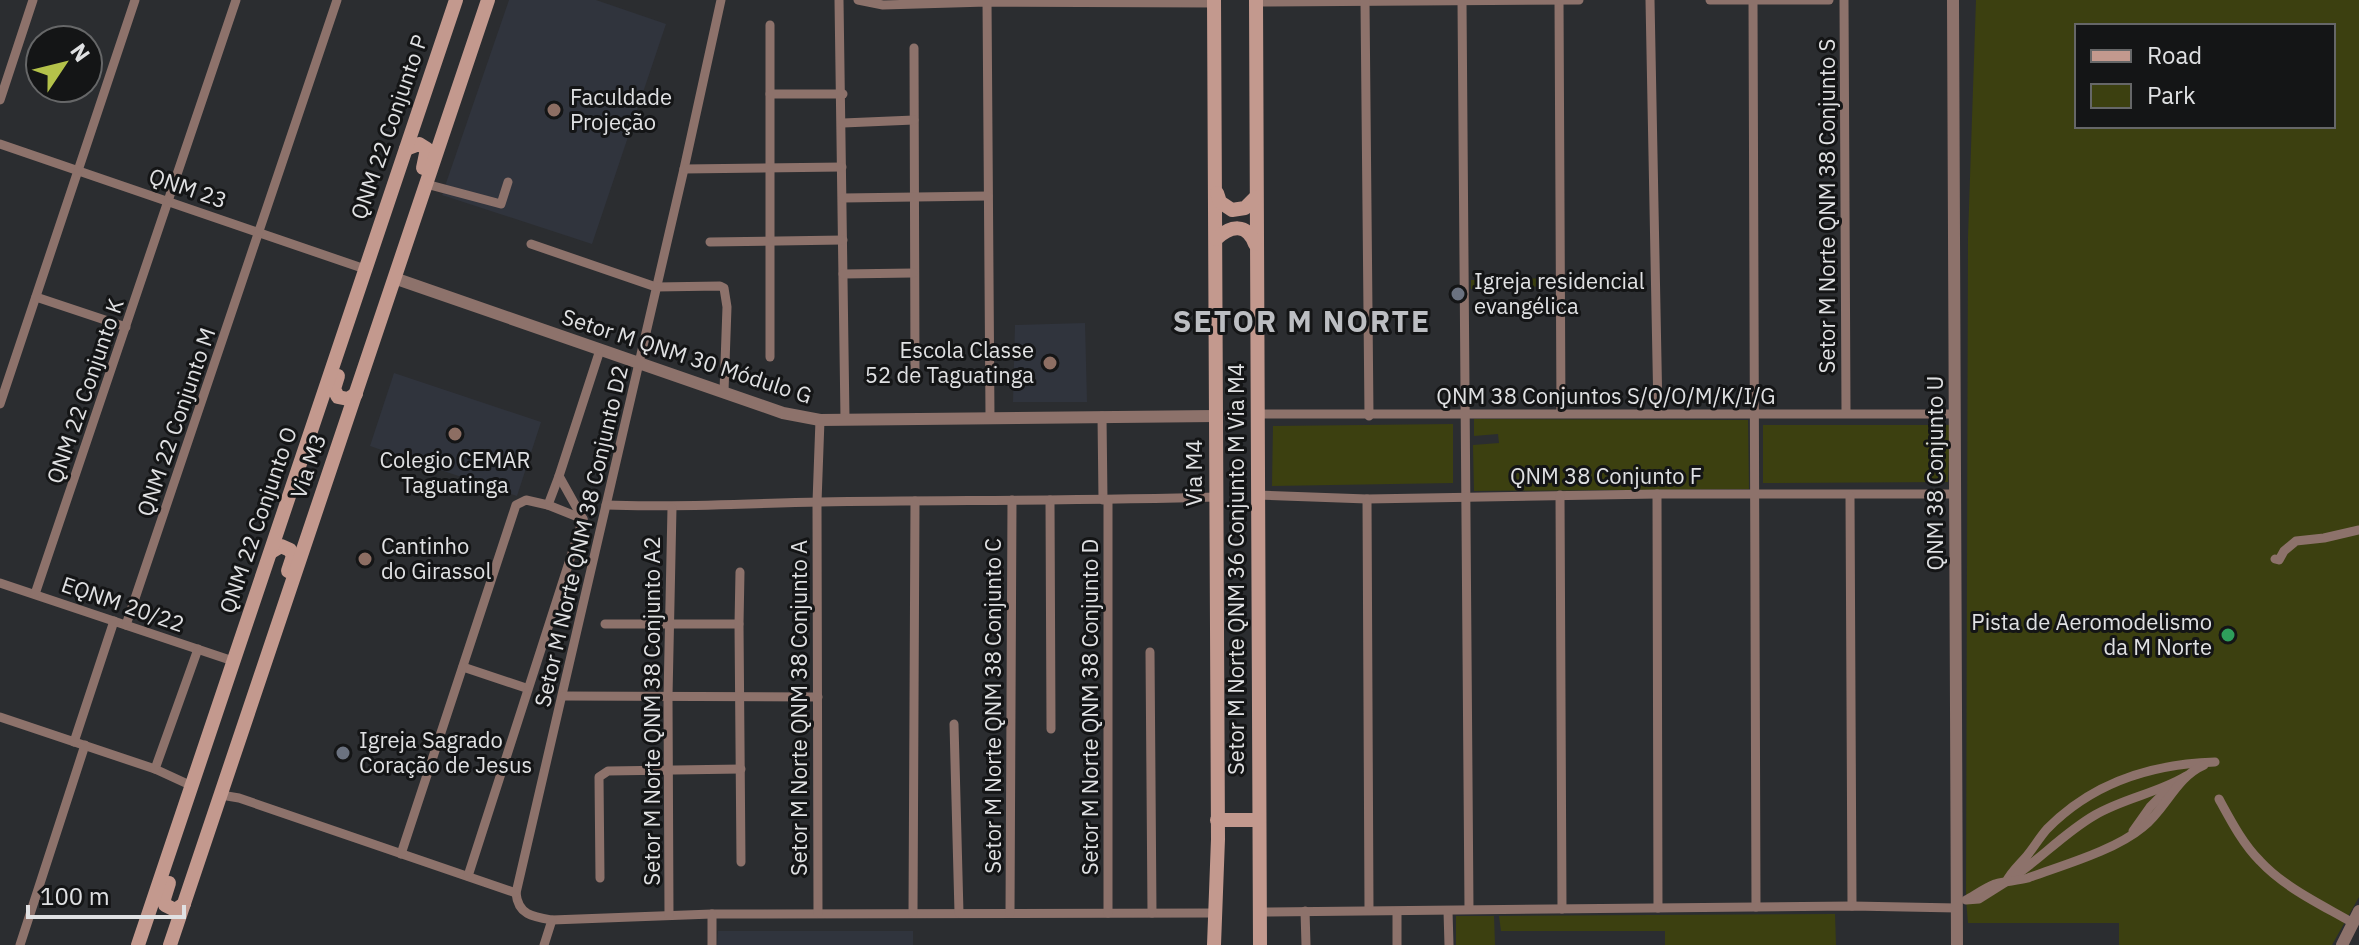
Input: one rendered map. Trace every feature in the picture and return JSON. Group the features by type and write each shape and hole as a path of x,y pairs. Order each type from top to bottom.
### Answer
{"main road":[{"name":"QNM 22 Conjunto P","path":"365,269 456,0"},
{"name":"Via M3","path":"170,945 488,0"},
{"name":"Via M4","path":"1214,1 1217,820 1214,945"},
{"name":"Setor M Norte QNM 36 Conjunto M Via M4","path":"1256,1 1260,945"},
{"path":"404,246 411,207 427,154 422,145 414,144 406,149"},
{"path":"1215,189 1220,202 1232,210 1245,208 1256,197"},
{"path":"1216,239 1231,227 1240,228 1248,231 1257,248"},
{"name":"QNM 22 Conjunto O","path":"184,809 365,269"},
{"path":"356,394 341,399 334,389 358,294"},
{"path":"271,552 285,546 293,556 277,605 273,638"},
{"path":"184,809 179,849 164,899 171,910 184,904"},
{"path":"138,945 184,809"},
{"path":"1217,820 1259,820"}],"street":[{"path":"0,100 33,0"},
{"path":"0,404 135,0"},
{"name":"QNM 22 Conjunto K","path":"35,594 236,0"},
{"name":"QNM 22 Conjunto M","path":"126,625 337,0"},
{"name":"Setor M Norte QNM 38 Conjunto D2","path":"516,893 721,0"},
{"path":"839,0 843,94 845,419"},
{"path":"858,0 883,5 987,1 1214,1"},
{"path":"1559,0 1561,413"},
{"path":"1256,1 1579,0"},
{"path":"1650,0 1658,413"},
{"path":"1710,0 1829,0"},
{"path":"1753,0 1756,907"},
{"name":"Setor M Norte QNM 38 Conjunto S","path":"1844,0 1846,412"},
{"name":"QNM 38 Conjunto U","path":"1953,0 1957,945"},
{"path":"987,1 990,416"},
{"path":"1462,1 1469,909"},
{"path":"1365,2 1369,416"},
{"path":"770,25 770,357"},
{"path":"914,48 915,371"},
{"path":"770,94 843,94"},
{"path":"843,123 914,120"},
{"name":"QNM 23","path":"0,144 365,269"},
{"path":"684,169 842,167"},
{"path":"426,184 501,204 508,182"},
{"path":"843,198 988,196"},
{"path":"710,242 843,240"},
{"path":"531,244 656,287 724,288 727,307 724,391"},
{"path":"843,274 913,273"},
{"name":"Setor M QNM 30 Módulo G","path":"394,278 783,413 820,420 1216,416"},
{"path":"36,297 126,327"},
{"path":"548,505 600,350"},
{"name":"QNM 38 Conjuntos S/Q/O/M/K/I/G","path":"1258,414 1954,414"},
{"name":"Setor M Norte QNM 38 Conjunto D","path":"1102,416 1106,500 1108,913"},
{"name":"Setor M Norte QNM 38 Conjunto A","path":"818,913 817,502 820,420"},
{"path":"468,876 526,688 583,519 559,476"},
{"path":"1657,494 1658,908"},
{"name":"QNM 38 Conjunto F","path":"1257,495 1367,499 1657,494 1954,494"},
{"path":"1560,495 1562,909"},
{"path":"1850,496 1852,906"},
{"path":"606,505 672,508 817,502 1216,497"},
{"path":"1367,499 1369,910"},
{"path":"401,854 516,505 526,500 583,519"},
{"name":"Setor M Norte QNM 38 Conjunto C","path":"1010,913 1012,500"},
{"name":"Setor M Norte QNM 38 Conjunto D","path":"1050,500 1051,729"},
{"path":"913,913 915,501"},
{"name":"Setor M Norte QNM 38 Conjunto A2","path":"669,915 668,624 672,508"},
{"path":"2275,559 2279,560 2296,541 2359,530"},
{"path":"740,572 741,862"},
{"name":"EQNM 20/22","path":"0,583 233,661"},
{"path":"74,742 114,621"},
{"path":"605,624 739,624"},
{"path":"155,769 198,649"},
{"path":"1150,652 1152,913"},
{"path":"463,667 526,688"},
{"path":"563,696 818,697"},
{"path":"0,717 155,769 192,786"},
{"name":"Setor M Norte QNM 38 Conjunto C","path":"954,724 959,913"},
{"path":"20,945 85,745"},
{"path":"2006,882 2046,830 2069,809 2094,793 2152,768 2215,762 2200,766 2173,784 2150,807 2132,834"},
{"path":"600,878 601,773 741,769"},
{"path":"2006,882 2061,866 2132,834 2152,819 2186,776"},
{"path":"2006,882 2097,813 2173,784"},
{"path":"221,795 239,798 516,893 517,904 522,911 552,920 712,914 1214,913"},
{"path":"2219,799 2231,822 2260,862 2279,878 2356,917 2345,944"},
{"path":"1260,912 1852,906 1957,908"},
{"path":"1305,911 1306,945"},
{"path":"1448,911 1449,945"},
{"path":"1397,912 1397,945"},
{"path":"712,914 712,945"},
{"path":"544,945 552,920"}],"shaded area":[{"name":"Faculdade Projeção","path":"509,0 596,0 666,24 592,244 442,195"},
{"name":"Escola Classe 52 de Taguatinga","path":"1085,323 1087,402 1013,402 1015,325"},
{"name":"Colegio CEMAR Taguatinga","path":"394,373 541,422 517,496 370,446"},
{"path":"718,931 913,931 913,945 717,945"}],"green space":[{"path":"1976,0 2359,0 2359,897 2332,945 2119,945 2119,923 1968,923 1968,237"},
{"path":"1551,278 1551,286 1471,289 1471,280"},
{"path":"1474,419 1748,420 1749,489 1474,491 1473,445 1499,443 1498,434 1474,436"},
{"path":"1453,424 1453,483 1272,486 1273,426"},
{"path":"1763,425 1950,425 1948,482 1763,483"},
{"path":"1835,914 1836,945 1665,945 1665,931 1501,931 1499,916"},
{"path":"1456,916 1494,916 1495,945 1456,945"}],"place":[{"name":"Faculdade Projeção","path":"554,110"},
{"name":"Igreja residencial evangélica","path":"1458,294"},
{"name":"Escola Classe 52 de Taguatinga","path":"1050,363"},
{"name":"Colegio CEMAR Taguatinga","path":"455,434"},
{"name":"Cantinho do Girassol","path":"365,559"},
{"name":"Pista de Aeromodelismo da M Norte","path":"2228,635"},
{"name":"Igreja Sagrado Coração de Jesus","path":"343,753"}],"district":[{"name":"SETOR M NORTE","path":"1302,322"}]}
